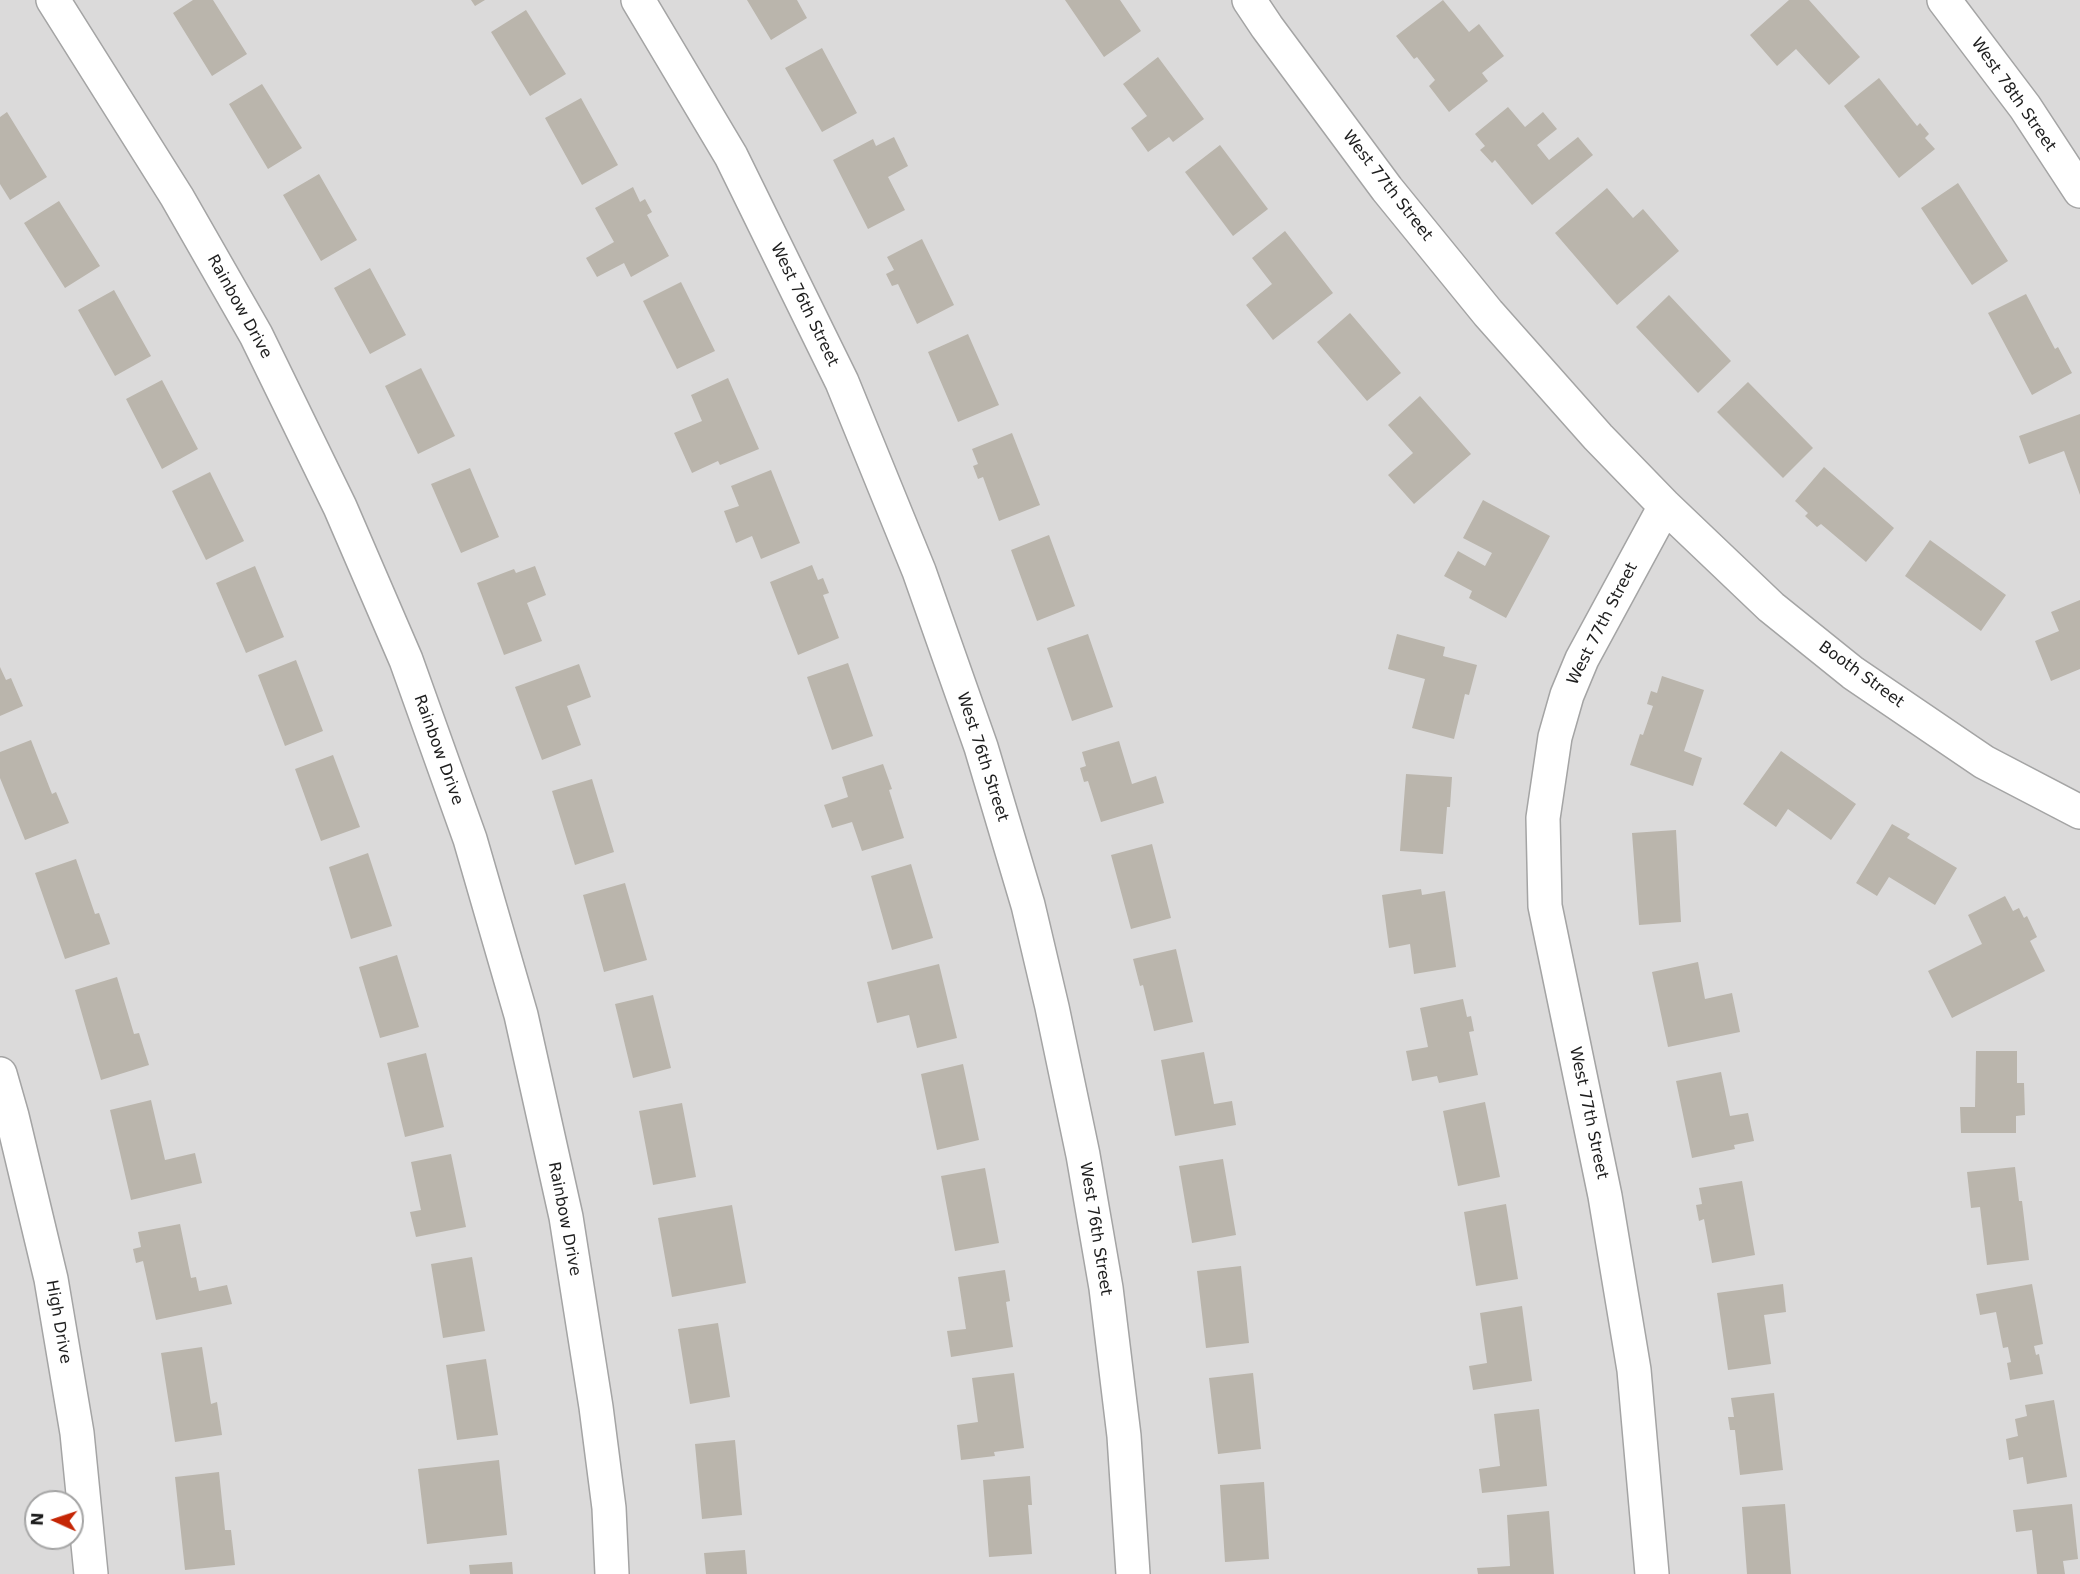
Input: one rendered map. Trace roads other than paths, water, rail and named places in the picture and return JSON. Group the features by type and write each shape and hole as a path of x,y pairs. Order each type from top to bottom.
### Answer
{"street":[{"name":"Rainbow Drive","path":"54,0 177,197 256,335 340,507 406,660 470,839 521,1015 566,1217 596,1407 606,1485 612,1574"},
{"name":"West 76th Street","path":"638,0 731,156 842,382 919,571 981,747 1028,905 1083,1155 1106,1288 1124,1436 1133,1574"},
{"name":"West 77th Street","path":"1249,0 1387,189 1488,313 1598,437 1665,506 1582,659 1567,695 1555,737 1543,818 1545,906 1605,1196 1634,1371 1652,1574"},
{"name":"West 78th Street","path":"1944,0 2025,107 2080,191"},
{"name":"Booth Street","path":"1665,506 1771,607 1853,673 1984,762 2080,812"},
{"name":"High Drive","path":"0,1074 51,1279 77,1432 92,1574"}]}
